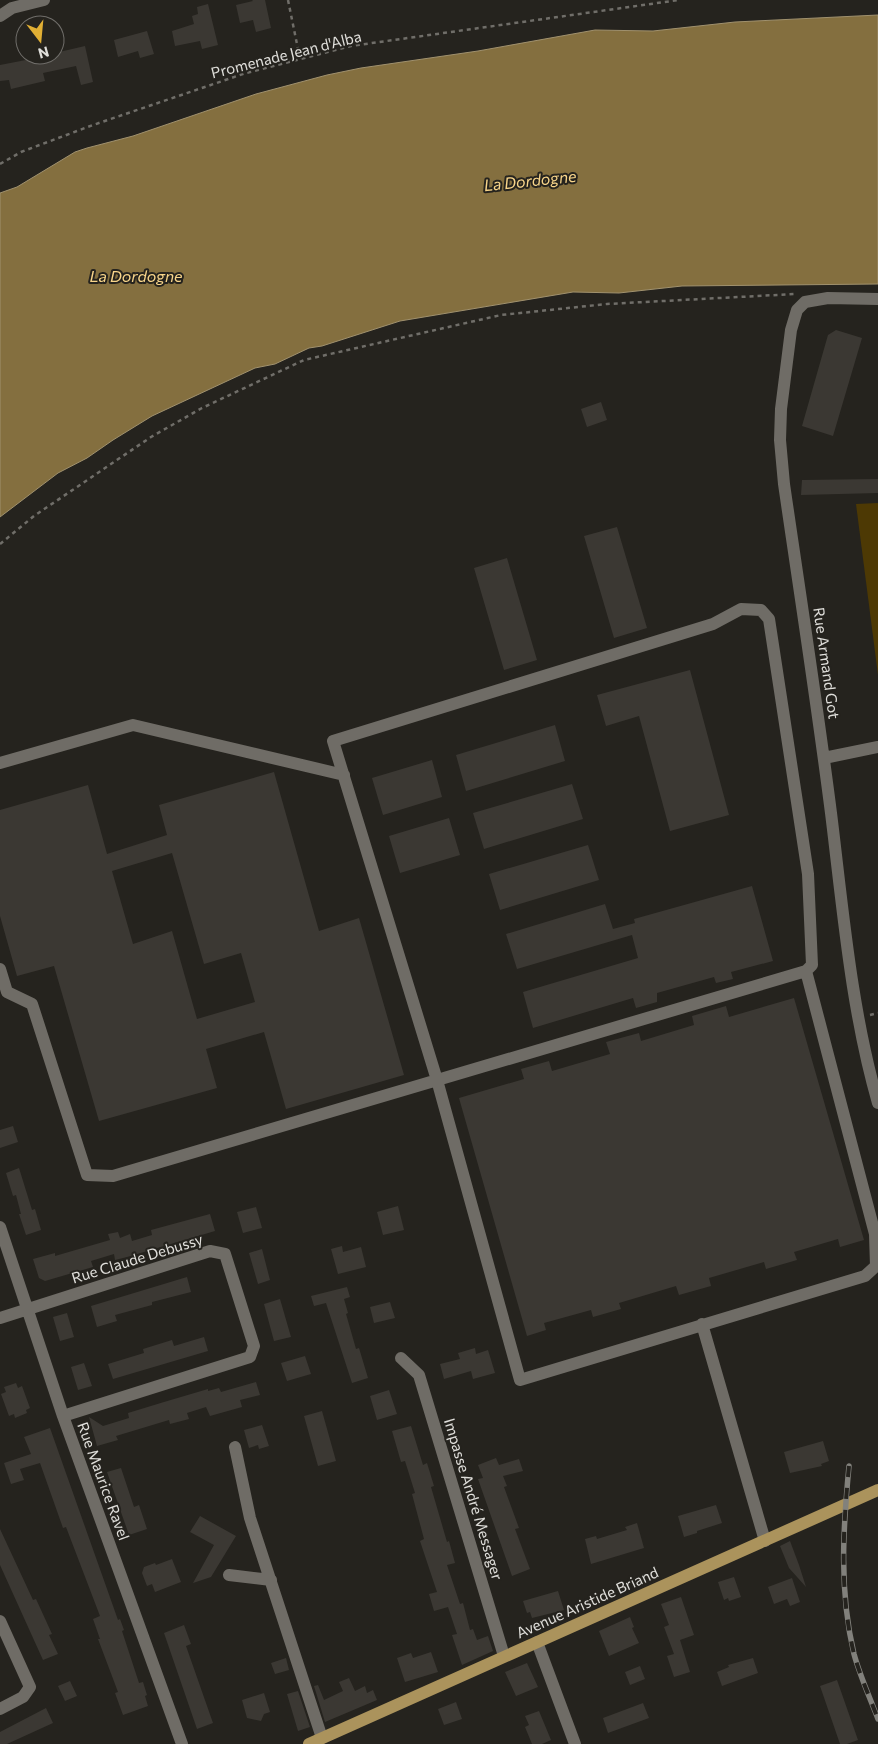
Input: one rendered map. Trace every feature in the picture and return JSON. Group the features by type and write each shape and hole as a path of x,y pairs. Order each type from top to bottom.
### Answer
{"main road":[{"name":"Avenue Aristide Briand","path":"309,1744 878,1490"}],"street":[{"path":"0,16 12,8 44,0"},
{"name":"Rue Armand Got","path":"878,299 828,298 805,302 797,310 791,330 781,408 780,440 784,484 824,758 852,979 872,1083 878,1103"},
{"path":"0,969 7,992 32,1004 87,1175 114,1176 437,1080 806,971 812,966 808,874 769,619 761,610 741,609 713,624 333,742 437,1080 520,1380 865,1276 876,1266 876,1234 806,971"},
{"path":"0,763 133,725 344,775"},
{"path":"824,758 878,747"},
{"name":"Rue Maurice Ravel","path":"0,1227 63,1416 182,1744"},
{"name":"Rue Claude Debussy","path":"26,1308 210,1251 225,1254 254,1346 250,1357 63,1416"},
{"path":"0,1318 26,1308"},
{"path":"702,1324 765,1541"},
{"name":"Impasse André Messager","path":"400,1358 419,1376 504,1656"},
{"path":"235,1447 250,1518 322,1738"},
{"path":"229,1576 271,1580"},
{"path":"0,1622 30,1687 23,1697 0,1709"},
{"path":"537,1642 575,1744"}],"path":[{"path":"288,0 300,59"},
{"name":"Promenade Jean d'Alba","path":"0,164 21,152 93,125 246,73 351,46 679,0"},
{"path":"0,544 34,516 151,437 202,408 304,360 501,315 607,304 795,294"}],"shaded area":[{"path":"878,503 878,675 856,504"}],"water":[{"name":"La Dordogne","path":"878,15 878,284 682,286 619,293 573,292 400,321 322,346 309,348 275,364 255,368 152,416 87,458 58,473 0,517 0,193 17,187 75,152 133,136 256,94 361,68 478,51 595,30 653,31 735,22"}],"building":[{"path":"252,0 265,0 271,28 256,32 253,20 240,23 236,5"},
{"path":"208,4 218,45 202,49 200,41 175,46 172,31 194,24 192,16 198,14 197,7"},
{"path":"147,31 154,54 140,58 138,51 118,57 114,40"},
{"path":"85,46 93,82 81,85 76,66 43,73 45,81 11,89 9,80 0,81 0,65 15,62 15,65 65,65 65,51"},
{"path":"836,330 862,338 833,436 802,426 828,335"},
{"path":"601,402 607,420 587,427 581,409"},
{"path":"878,479 878,493 801,495 802,480"},
{"path":"617,527 647,628 614,638 584,536"},
{"path":"507,558 537,660 504,670 474,568"},
{"path":"690,670 729,815 670,831 639,716 606,726 597,695"},
{"path":"555,725 565,761 466,791 456,755"},
{"path":"432,760 442,797 383,815 372,778"},
{"path":"274,772 319,931 359,918 404,1075 286,1109 264,1032 206,1049 217,1088 99,1121 54,966 17,976 0,916 0,810 88,785 107,854 167,835 159,805","holes":["172,853 204,964 241,953 255,1002 197,1019 172,931 133,944 112,871"]},
{"path":"572,784 583,819 484,849 473,813"},
{"path":"449,818 460,855 400,873 389,836"},
{"path":"588,845 599,880 500,910 489,874"},
{"path":"752,886 773,961 731,972 733,979 716,983 714,977 657,993 657,1002 636,1008 633,998 533,1028 523,992 638,958 632,935 517,969 506,934 605,904 613,929 635,923 634,919"},
{"path":"794,998 864,1240 840,1247 838,1239 794,1252 797,1260 766,1269 764,1262 709,1278 711,1286 679,1295 676,1286 619,1303 621,1309 593,1317 591,1310 544,1323 546,1330 527,1336 459,1098 524,1079 521,1069 549,1061 552,1071 610,1054 606,1042 639,1033 641,1041 694,1025 692,1016 726,1006 729,1017"},
{"path":"13,1126 18,1142 0,1148 0,1130"},
{"path":"19,1168 32,1210 35,1209 41,1230 26,1235 19,1214 21,1214 16,1195 13,1196 6,1173"},
{"path":"398,1206 404,1230 383,1235 377,1212"},
{"path":"256,1207 262,1228 243,1233 237,1212"},
{"path":"210,1214 215,1231 115,1260 114,1254 91,1261 93,1267 45,1281 39,1278 33,1259 55,1253 55,1256 110,1240 108,1234 118,1232 120,1238 130,1234 132,1241 152,1235 151,1230"},
{"path":"342,1246 343,1252 361,1247 366,1267 338,1274 331,1249"},
{"path":"262,1249 270,1280 258,1284 249,1253"},
{"path":"187,1277 191,1292 152,1302 152,1305 115,1315 117,1321 97,1327 91,1306"},
{"path":"347,1287 350,1297 344,1299 348,1313 346,1314 356,1349 359,1348 368,1378 352,1383 326,1303 314,1306 311,1296"},
{"path":"280,1299 291,1337 274,1341 264,1304"},
{"path":"390,1302 395,1318 374,1323 370,1307"},
{"path":"67,1313 74,1337 60,1341 53,1317"},
{"path":"204,1337 208,1351 113,1379 108,1364 144,1353 143,1349 172,1340 174,1346"},
{"path":"475,1348 476,1354 488,1350 495,1373 473,1379 471,1371 444,1379 440,1364 460,1359 458,1353"},
{"path":"305,1356 311,1374 287,1381 281,1363"},
{"path":"84,1363 92,1386 78,1390 71,1367"},
{"path":"256,1382 260,1395 240,1400 242,1407 210,1416 206,1407 187,1413 189,1419 170,1424 169,1420 116,1436 118,1440 97,1446 89,1417 103,1426 129,1418 128,1413 208,1389 208,1391 219,1388 221,1392"},
{"path":"16,1383 18,1388 22,1386 30,1408 26,1410 27,1413 15,1418 14,1414 9,1416 1,1394 6,1392 4,1387"},
{"path":"389,1390 397,1414 377,1420 370,1396"},
{"path":"322,1411 336,1461 318,1466 304,1416"},
{"path":"262,1425 269,1446 259,1449 258,1445 249,1448 244,1430"},
{"path":"411,1426 423,1465 427,1463 434,1486 431,1487 455,1563 447,1565 460,1604 463,1603 470,1630 473,1629 477,1640 488,1636 493,1651 462,1665 452,1635 457,1634 448,1607 434,1611 429,1594 437,1592 420,1541 424,1539 412,1494 415,1493 405,1461 401,1462 392,1431"},
{"path":"50,1428 118,1620 120,1619 124,1630 122,1631 139,1683 143,1682 147,1695 145,1696 148,1706 123,1715 115,1693 118,1692 98,1639 100,1639 93,1619 100,1616 66,1527 63,1528 40,1463 20,1469 24,1480 11,1484 4,1463 31,1454 24,1437"},
{"path":"823,1441 829,1461 821,1464 822,1466 790,1473 784,1452"},
{"path":"496,1458 499,1465 519,1459 523,1471 503,1476 507,1486 504,1487 519,1528 515,1529 530,1569 512,1576 478,1479 483,1478 478,1465"},
{"path":"121,1468 134,1507 139,1505 147,1529 129,1535 107,1472"},
{"path":"716,1505 722,1523 684,1537 678,1516"},
{"path":"200,1516 236,1536 211,1577 193,1583 214,1545 190,1532"},
{"path":"637,1523 644,1548 591,1564 585,1539 596,1536 597,1539 627,1530 625,1527"},
{"path":"0,1529 33,1600 36,1599 52,1634 49,1635 58,1654 43,1660 0,1565"},
{"path":"790,1541 806,1587 789,1568 780,1546"},
{"path":"172,1559 181,1582 155,1592 152,1584 147,1586 142,1573 144,1567"},
{"path":"734,1577 741,1597 729,1601 728,1598 724,1600 718,1582"},
{"path":"792,1578 800,1602 790,1606 787,1599 774,1604 768,1587"},
{"path":"558,1591 564,1610 532,1618 530,1612 527,1613 523,1601"},
{"path":"681,1597 694,1635 680,1640 690,1672 674,1677 667,1656 674,1654 664,1627 669,1625 661,1604"},
{"path":"630,1617 634,1627 632,1628 639,1643 609,1656 599,1631"},
{"path":"184,1625 191,1644 186,1646 213,1723 197,1729 164,1633"},
{"path":"431,1652 438,1672 405,1682 397,1658 411,1653 413,1658"},
{"path":"286,1658 289,1670 275,1674 271,1663"},
{"path":"753,1658 758,1673 722,1686 717,1672 729,1667 728,1665"},
{"path":"527,1663 538,1687 516,1696 505,1672"},
{"path":"640,1666 645,1679 630,1685 625,1672"},
{"path":"349,1678 355,1691 365,1686 367,1693 373,1690 377,1700 325,1722 314,1686 318,1685 324,1700 343,1691 339,1682"},
{"path":"837,1680 858,1740 847,1744 840,1744 820,1686"},
{"path":"70,1681 77,1696 65,1701 58,1686"},
{"path":"298,1691 310,1727 298,1731 287,1694"},
{"path":"264,1693 270,1712 264,1714 261,1721 247,1718 242,1700"},
{"path":"456,1702 462,1719 444,1725 438,1709"},
{"path":"643,1703 649,1718 608,1733 603,1718"},
{"path":"46,1708 53,1723 7,1744 0,1744 0,1732"},
{"path":"539,1711 551,1740 542,1744 532,1744 525,1727 529,1725 525,1716"}],"railway":[{"path":"849,1466 844,1537 846,1607 854,1654 878,1719"}]}
